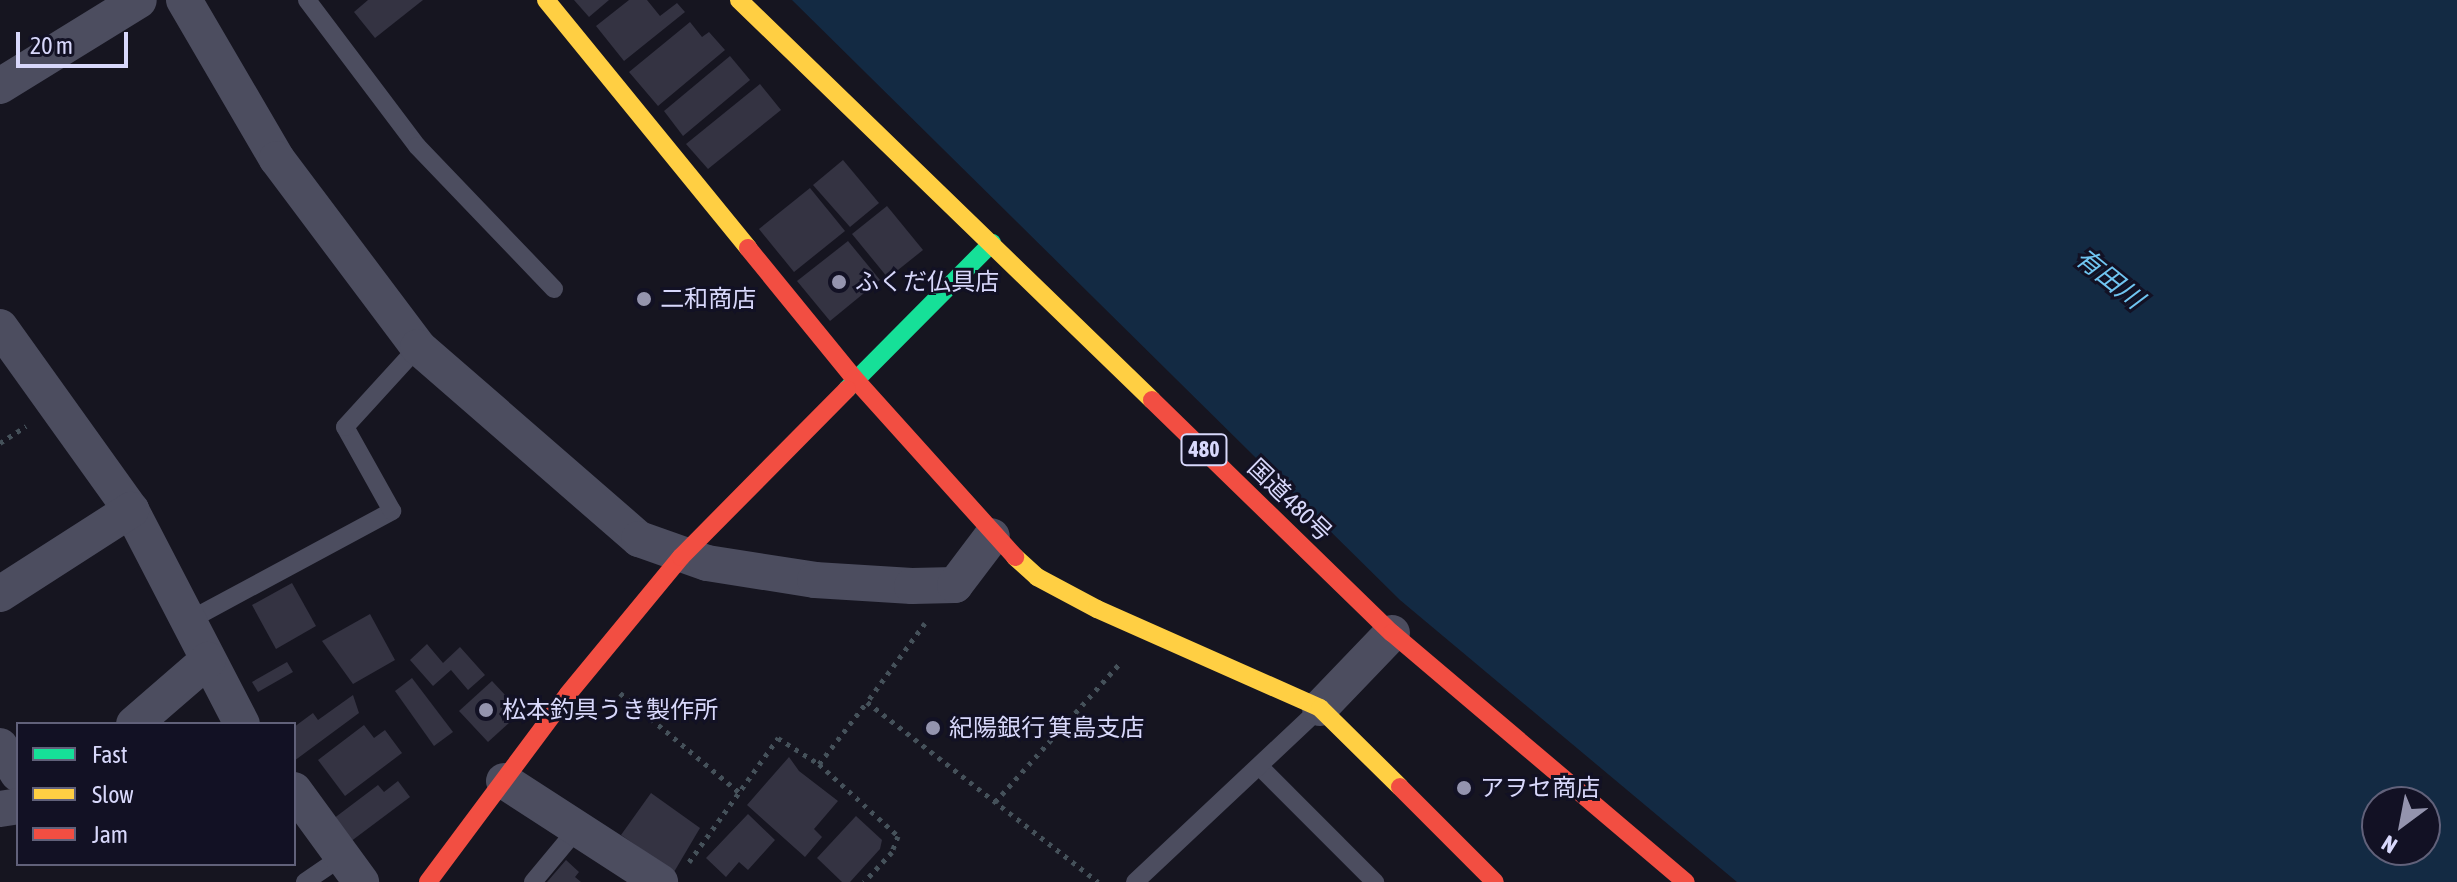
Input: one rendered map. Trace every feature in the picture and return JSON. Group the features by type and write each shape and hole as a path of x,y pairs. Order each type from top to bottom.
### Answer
{"main road":[{"path":"546,0 854,378 992,536 1037,577 1148,632 1320,708 1495,882"},
{"name":"国道480号","path":"739,0 1392,633 1686,882"},
{"path":"428,882 590,667 681,557 854,378 992,243"}],"street":[{"path":"0,86 139,0"},
{"path":"184,0 277,159 418,347 639,539 681,557 815,580 955,585 992,536"},
{"path":"0,327 131,510 241,722"},
{"path":"0,594 131,510"},
{"path":"1320,708 1392,633"},
{"path":"136,722 208,660"},
{"path":"0,746 16,771"},
{"path":"504,781 577,829 672,876"},
{"path":"296,793 352,869"}],"lane":[{"path":"307,0 417,146 554,289"},
{"path":"188,621 392,511 345,427 418,347"},
{"path":"1135,882 1320,708"},
{"path":"1260,767 1375,882"},
{"path":"533,882 577,829"},
{"path":"305,882 352,869"}],"path":[{"path":"819,764 955,585"},
{"path":"995,802 1148,632"},
{"path":"590,667 739,792"},
{"path":"867,702 1098,882"},
{"path":"672,876 778,738 819,764 898,836 892,852 864,882"}],"water":[{"name":"有田川","path":"792,0 2457,0 2457,882 1737,882 1400,600"}],"building":[{"path":"368,0 423,0 375,38 354,12"},
{"path":"574,0 609,0 589,17"},
{"path":"629,0 647,0 660,16 677,3 685,12 624,61 596,26"},
{"path":"690,22 702,37 709,32 725,50 658,106 629,72"},
{"path":"730,56 750,80 683,136 664,111"},
{"path":"760,84 781,110 708,169 686,144"},
{"path":"843,160 879,203 850,227 813,185"},
{"path":"810,188 845,231 794,272 759,229"},
{"path":"887,206 923,250 888,278 852,234"},
{"path":"848,241 880,280 830,321 797,281"},
{"path":"292,583 316,626 276,649 252,605"},
{"path":"370,614 395,660 353,684 322,641"},
{"path":"427,644 443,663 460,647 485,675 468,690 451,670 433,686 410,660"},
{"path":"287,662 293,672 258,692 252,682"},
{"path":"412,678 453,732 434,746 395,691"},
{"path":"492,681 521,712 488,742 459,711"},
{"path":"353,695 359,713 296,760 296,726 313,713 318,720"},
{"path":"364,725 374,738 385,730 402,753 345,796 318,760"},
{"path":"789,757 799,771 838,801 814,829 822,837 805,857 747,805"},
{"path":"398,781 410,797 350,842 333,819 378,785 384,792"},
{"path":"651,793 700,828 674,872 621,835"},
{"path":"748,814 775,840 748,870 739,862 726,877 706,858"},
{"path":"856,816 882,840 880,849 850,882 842,882 817,858"},
{"path":"566,860 579,872 575,877 581,882 547,882"}],"traffic: fast":[{"path":"847,389 992,243"}],"traffic: slow":[{"path":"546,0 748,248"},
{"path":"739,0 1152,400"},
{"path":"1015,557 1037,577 1097,609 1320,708 1400,787"}],"traffic: jam":[{"path":"748,248 854,378 1015,557"},
{"path":"428,882 568,694 681,557 847,389"},
{"path":"1152,400 1392,633 1686,882"},
{"path":"1400,787 1495,882"}],"place":[{"name":"ふくだ仏具店","path":"839,282"},
{"name":"二和商店","path":"644,299"},
{"name":"松本釣具うき製作所","path":"486,710"},
{"name":"紀陽銀行 箕島支店","path":"933,728"},
{"name":"アヲセ商店","path":"1464,788"}]}
